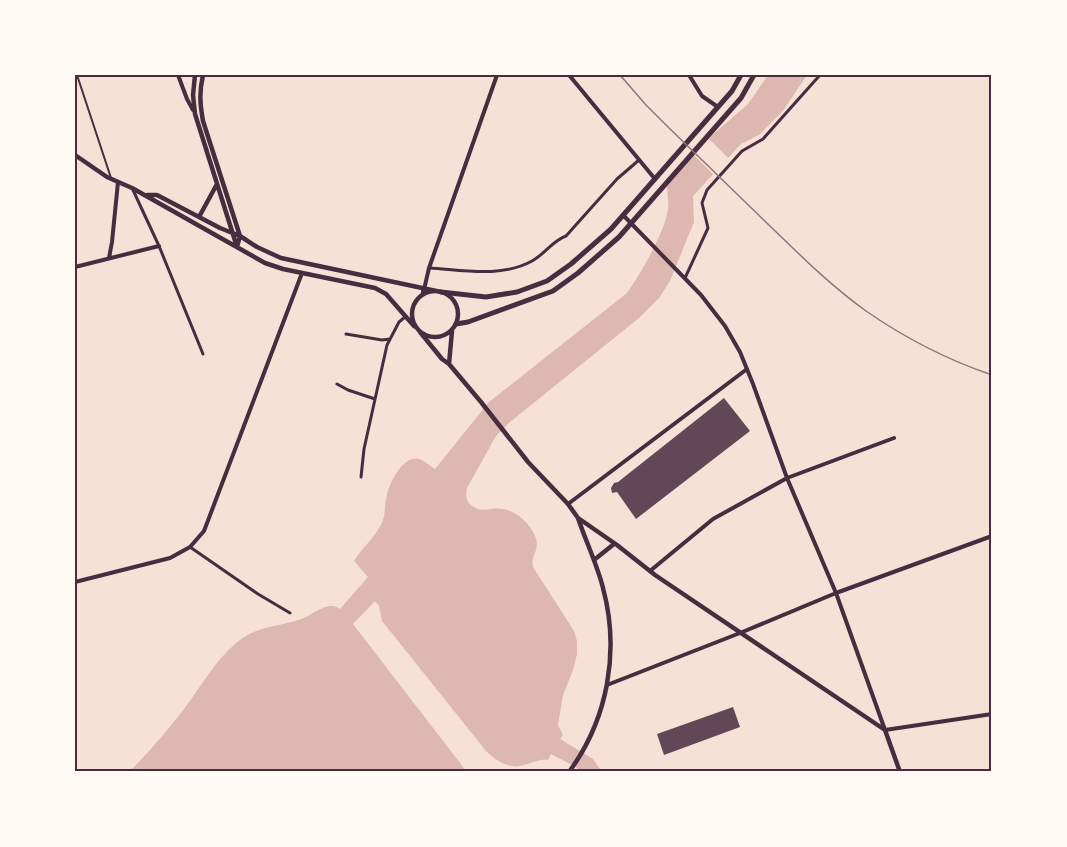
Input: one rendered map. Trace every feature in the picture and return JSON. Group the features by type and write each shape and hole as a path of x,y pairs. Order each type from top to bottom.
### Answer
{"main road":[{"path":"195,75 193,95 195,114 237,247"},
{"path":"203,75 200,106 240,237 237,247"},
{"path":"144,194 157,195 281,258 423,290 486,297 517,292 548,281 611,229 732,91 741,75"},
{"path":"420,332 435,338 446,335 454,327 553,291 578,273 619,237 741,98 754,75"},
{"path":"75,155 111,179 144,194 265,263 283,269 364,285 386,294 442,359 449,364 528,462 568,504 578,519 603,586 609,614 610,659 608,685 601,709 585,747 570,771"},
{"path":"199,217 218,184"},
{"path":"414,326 411,317 412,308 423,290"},
{"path":"441,292 452,299 457,306 458,315 449,364"},
{"path":"578,519 740,633 885,730 900,772"},
{"path":"594,560 614,544"}],"street":[{"path":"77,75 111,179"},
{"path":"178,75 195,114"},
{"path":"423,290 497,75"},
{"path":"569,75 655,179"},
{"path":"689,75 702,96 718,107"},
{"path":"685,278 708,228 702,203 707,190 742,152 763,139 820,75"},
{"path":"429,268 497,272 518,268 534,260 558,239 566,236 617,179 639,160"},
{"path":"109,258 118,182"},
{"path":"132,188 159,246 203,354"},
{"path":"623,215 701,296 740,352 787,478 836,593 885,730 992,714"},
{"path":"75,267 159,246"},
{"path":"75,582 170,558 190,547 204,531 302,273"},
{"path":"361,477 364,449 387,345 399,322 406,316"},
{"path":"346,334 382,340 390,339"},
{"path":"568,504 747,369"},
{"path":"337,384 375,399"},
{"path":"650,571 713,519 787,478 894,438"},
{"path":"608,685 836,593 992,536"},
{"path":"190,547 290,613"}],"shaded area":[{"path":"768,75 807,75 783,111 759,135 741,144 693,196 694,222 670,281 659,298 639,318 510,422 496,436 467,488 467,499 475,508 508,510 522,518 533,531 537,545 533,567 574,631 577,641 573,670 563,695 558,725 563,735 560,739 593,759 602,772 580,772 576,767 551,754 548,760 519,766 503,764 494,758 382,621 379,606 375,601 353,624 467,772 129,772 184,709 212,670 236,643 253,632 297,621 327,607 340,609 368,577 354,561 382,523 386,498 398,471 413,459 419,459 435,469 489,402 627,293 645,264 662,229 668,209 667,185 710,137 748,104"}],"pier":[{"path":"707,137 730,160 715,176 692,153"}],"building":[{"path":"724,398 750,431 636,519 617,492 612,493 611,488 614,483"},
{"path":"733,707 740,727 664,755 657,734"}],"railway":[{"path":"620,75 666,125 794,249 841,291 866,311 911,339 992,375"}]}
